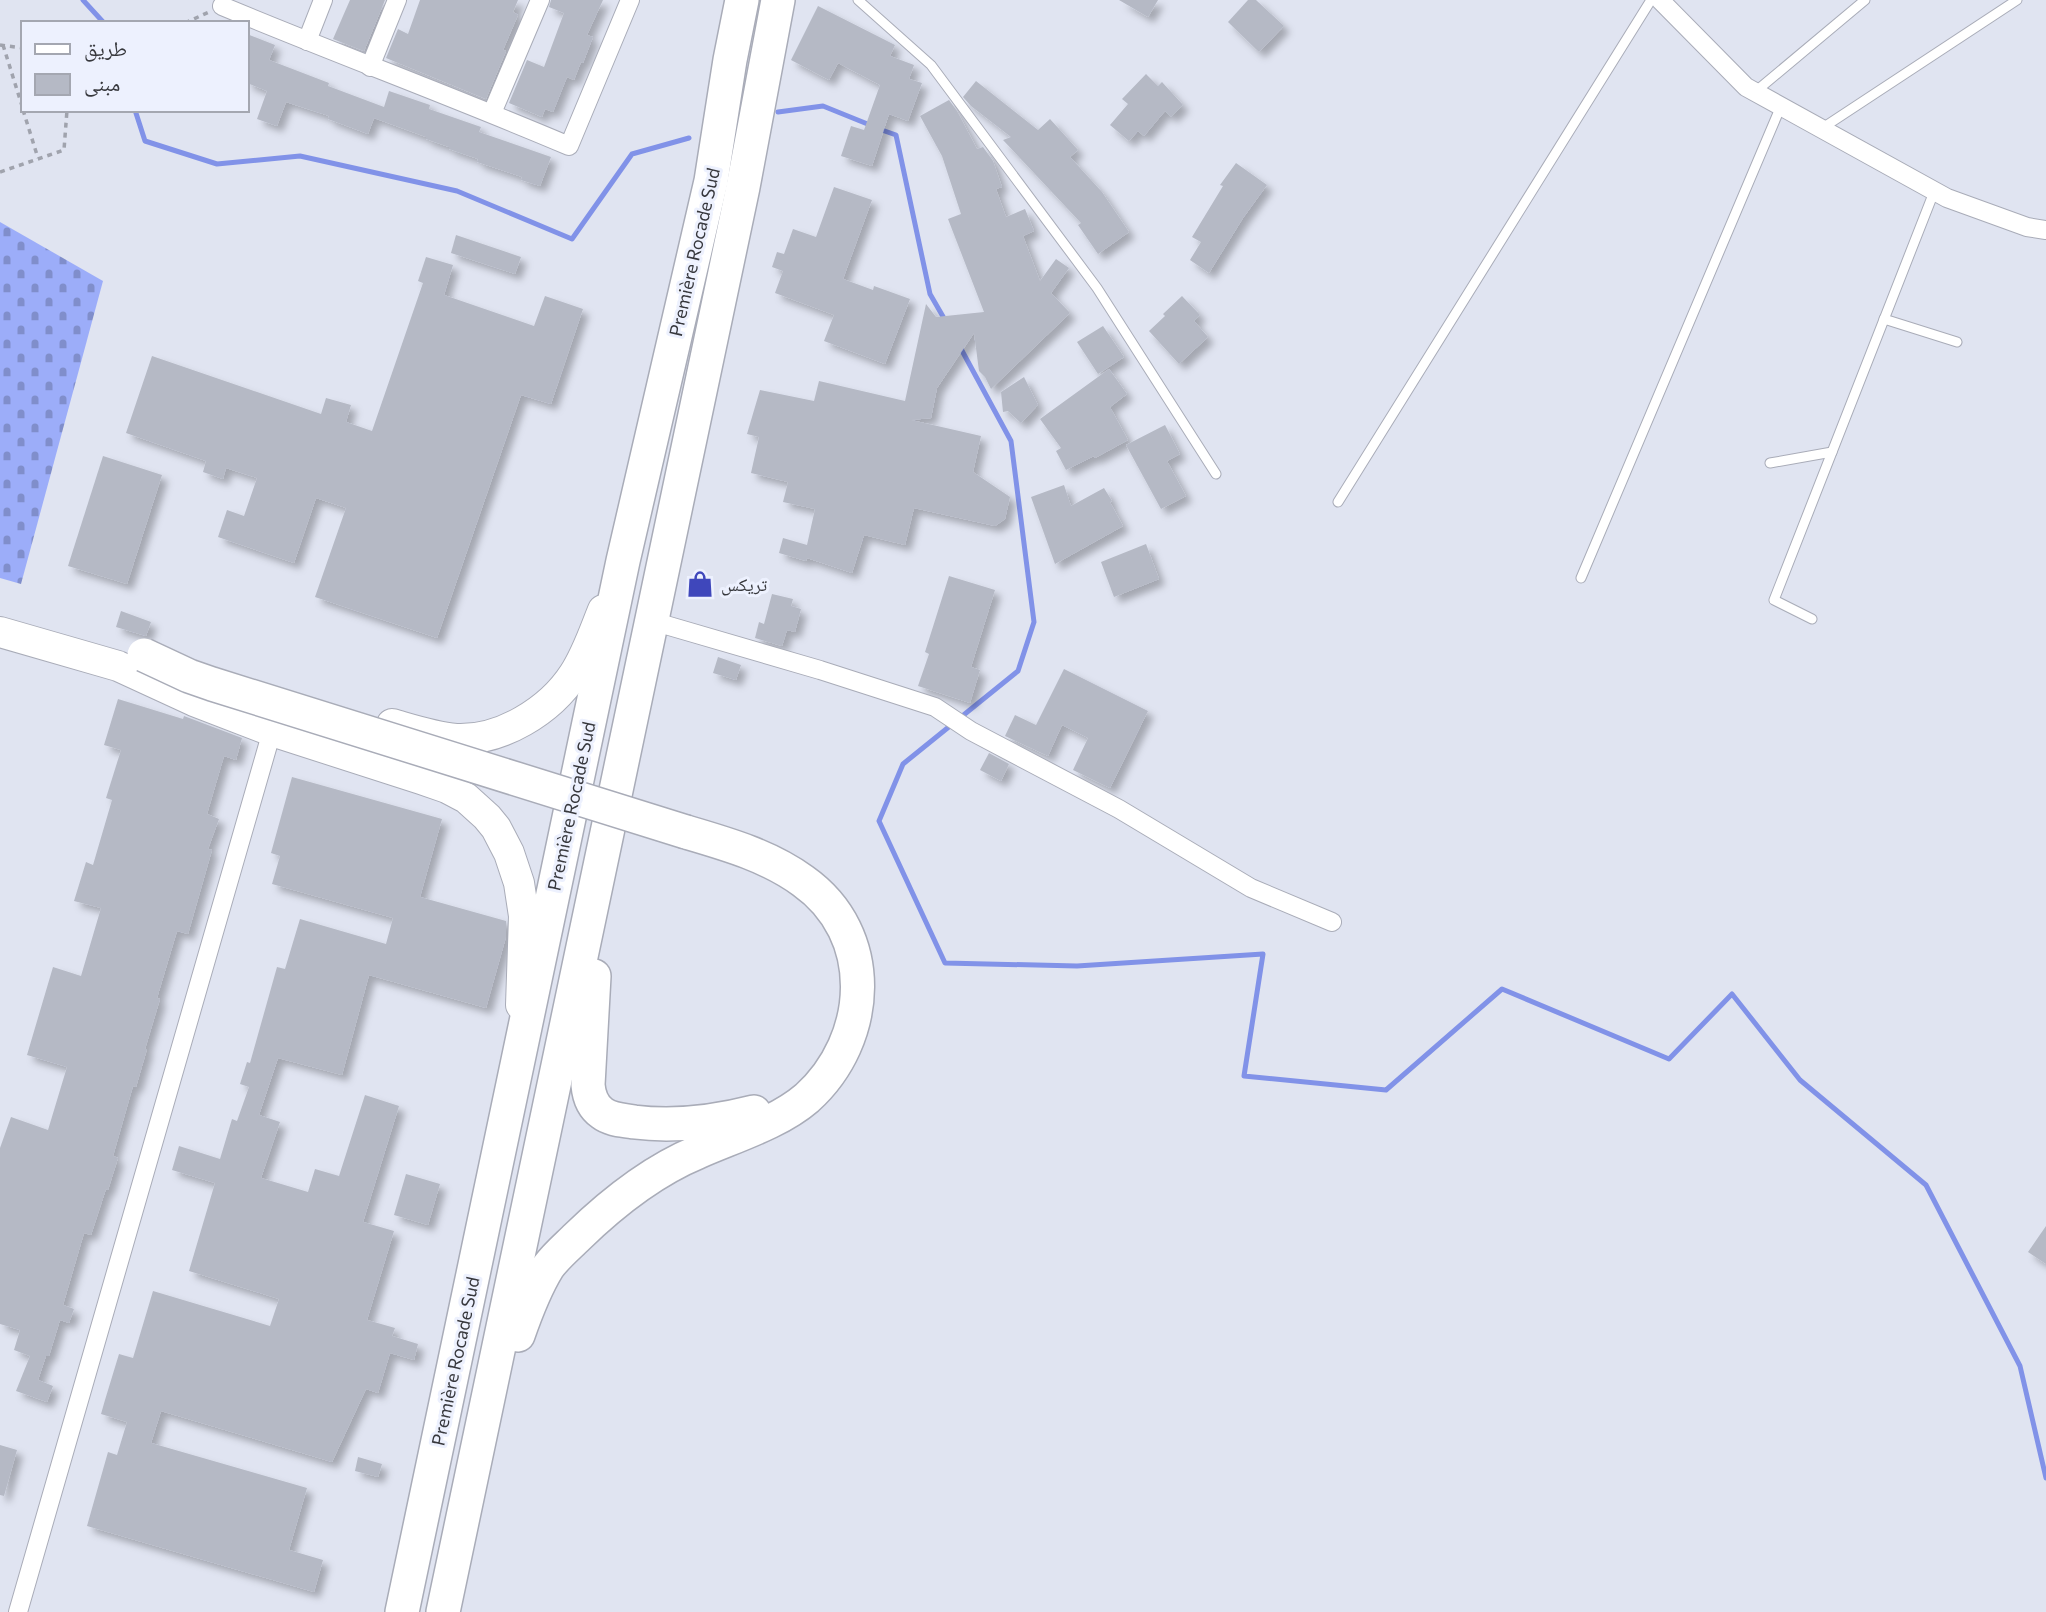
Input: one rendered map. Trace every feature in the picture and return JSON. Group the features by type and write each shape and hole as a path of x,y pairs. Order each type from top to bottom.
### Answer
{"highway":[{"name":"Première Rocade Sud","path":"402,1612 623,561 711,181 741,0"},
{"name":"Première Rocade Sud","path":"443,1612 743,187 778,0"},
{"path":"0,632 118,666 212,672 421,733 458,739 480,737 530,717 564,687 585,654 623,561"},
{"path":"0,611 147,668 177,671 685,836 751,862 786,880 810,898 824,914 842,947 848,976 844,1023 823,1066 799,1092 783,1102 735,1117 681,1124 653,1124 602,1114 592,1101 588,1085 594,999 595,898"},
{"path":"147,668 163,688 272,731 447,788 466,798 487,817 509,853 522,899 524,916 520,1003 523,1036"},
{"path":"476,1457 530,1304 549,1267 595,1220 646,1180 674,1162 771,1121 805,1099 830,1072 853,1025 858,991 855,959 844,928 827,902 804,881 773,863 729,845 685,836"}],"street":[{"path":"307,41 323,0"},
{"path":"370,67 397,0"},
{"path":"492,113 540,0"},
{"path":"222,5 569,146 630,0"},
{"path":"1664,2 1746,87 1934,192 2027,227 2046,230"},
{"path":"652,621 935,707 971,731 1119,809 1251,888 1332,922"},
{"path":"19,1612 272,731"}],"lane":[{"path":"858,0 931,65 1097,288 1216,474"},
{"path":"1755,92 1865,0"},
{"path":"1821,129 2017,0"},
{"path":"1338,502 1664,2"},
{"path":"1581,578 1781,106"},
{"path":"1812,619 1774,600 1934,192"},
{"path":"1884,319 1957,342"},
{"path":"1770,463 1832,452"}],"path":[{"path":"189,21 222,5"},
{"path":"21,48 1,45 21,104"},
{"path":"24,112 38,159"},
{"path":"0,172 64,150 67,112"}],"green space":[{"path":"0,222 103,281 21,584 0,578"}],"building":[{"path":"350,0 385,0 364,51 333,39"},
{"path":"420,0 518,0 513,12 518,15 486,99 386,58 398,29 408,34"},
{"path":"551,0 603,0 587,35 593,37 583,63 581,62 574,80 567,77 553,112 545,109 542,117 509,103 527,60 544,67 564,13 549,7"},
{"path":"1119,0 1158,0 1148,17"},
{"path":"1248,0 1256,0 1284,26 1259,52 1228,22"},
{"path":"818,6 895,45 890,56 914,65 909,79 922,83 908,121 889,114 872,166 841,156 851,126 864,130 880,85 838,63 829,80 791,60"},
{"path":"248,34 275,45 269,60 329,83 328,86 384,107 389,91 430,105 429,109 481,127 479,132 551,157 540,186 477,162 478,159 426,137 374,118 368,134 328,119 329,116 286,102 277,126 257,119 267,91 248,83"},
{"path":"1146,74 1158,86 1162,82 1183,105 1171,117 1165,111 1144,136 1138,131 1129,141 1110,125 1128,104 1122,99"},
{"path":"976,81 1038,130 1050,119 1078,150 1070,157 1102,192 1129,232 1098,254 1078,225 1081,223 1003,140 1011,137 963,97"},
{"path":"949,100 977,149 983,147 993,161 1002,187 996,189 1006,217 1025,209 1034,231 1023,236 1040,281 1056,259 1069,268 1051,293 1070,313 991,389 979,371 974,333 937,388 931,418 911,420 981,436 973,472 1010,497 1005,519 995,526 914,508 905,545 864,535 852,573 807,558 806,561 779,553 783,538 807,545 815,509 783,502 788,482 751,473 759,437 747,434 760,390 814,401 819,381 905,401 926,304 936,317 984,312 948,219 961,214 942,156 920,116"},
{"path":"1236,163 1267,185 1209,273 1190,260 1201,242 1192,237 1223,186 1220,185"},
{"path":"834,187 872,200 843,279 873,290 874,286 910,299 885,364 824,341 834,315 775,293 783,271 772,267 777,252 784,254 793,229 816,237"},
{"path":"456,235 521,257 515,274 451,253"},
{"path":"426,257 453,265 444,295 534,326 545,296 583,309 551,404 521,395 437,638 315,597 346,508 316,498 294,563 218,537 227,510 244,516 257,478 226,468 223,479 203,472 206,461 126,433 152,356 321,414 326,398 351,405 346,422 372,431 423,283 418,281"},
{"path":"1182,296 1200,315 1194,321 1208,337 1179,364 1149,331"},
{"path":"1103,326 1124,357 1098,374 1077,342"},
{"path":"1109,369 1127,394 1110,407 1128,440 1066,470 1056,451 1061,448 1040,419"},
{"path":"1024,377 1038,405 1021,423 1008,411 1003,412 1001,392"},
{"path":"1165,425 1180,454 1167,461 1186,496 1161,509 1126,445"},
{"path":"103,456 162,475 127,584 68,566"},
{"path":"1064,485 1071,506 1104,488 1123,526 1055,564 1031,497"},
{"path":"1146,544 1159,579 1114,597 1101,562"},
{"path":"949,576 995,590 971,667 980,670 970,703 918,686 929,654 925,652"},
{"path":"772,594 793,599 791,606 801,609 795,632 787,630 782,646 755,638 759,622 764,624"},
{"path":"121,611 151,622 146,636 116,627"},
{"path":"718,657 741,665 736,680 713,673"},
{"path":"1064,669 1148,711 1110,788 1073,770 1088,738 1062,725 1048,756 1005,736 1015,715 1036,725"},
{"path":"118,699 183,719 184,716 242,738 236,760 224,756 207,814 219,819 208,849 212,850 188,934 177,931 157,998 160,999 147,1049 136,1087 133,1086 113,1156 118,1158 108,1190 106,1189 91,1235 84,1233 63,1305 74,1309 69,1323 60,1320 38,1380 53,1386 47,1402 16,1391 30,1356 14,1350 20,1330 0,1324 0,1148 11,1117 48,1130 67,1067 27,1055 53,967 81,976 101,908 74,901 86,862 93,865 112,800 106,798 121,750 104,745"},
{"path":"989,753 1009,764 1001,781 980,770"},
{"path":"292,777 442,819 420,897 506,921 506,937 486,1008 369,975 342,1075 278,1058 259,1115 280,1122 261,1178 308,1192 315,1169 339,1176 365,1095 399,1106 363,1222 394,1231 367,1320 395,1328 392,1336 418,1344 414,1360 390,1353 378,1393 366,1389 332,1462 161,1411 151,1443 307,1488 289,1550 323,1560 314,1592 87,1526 108,1452 117,1455 127,1422 101,1414 119,1354 133,1358 153,1291 270,1326 279,1299 189,1271 215,1183 172,1170 179,1146 220,1159 232,1119 237,1121 249,1087 240,1084 247,1062 250,1063 277,967 285,969 300,919 386,944 393,918 272,884 280,856 271,853"},
{"path":"406,1174 440,1184 428,1225 394,1215"},
{"path":"2046,1226 2046,1264 2028,1252"},
{"path":"0,1445 17,1450 4,1496 0,1495"},
{"path":"358,1457 382,1464 378,1477 355,1471"}],"waterway":[{"path":"83,0 102,21"},
{"path":"778,112 823,106 870,125"},
{"path":"136,112 145,141 217,164 300,156 457,191 572,239 632,154 689,138"},
{"path":"879,129 896,135 930,294 945,320"},
{"path":"960,347 1011,441 1034,622 1018,671 903,764 879,821 945,963 1077,966 1263,954 1244,1076 1386,1090 1502,989 1669,1059 1732,994 1800,1080 1926,1185 2020,1366 2046,1478"}],"place":[{"name":"تريكس","path":"700,584"}]}
